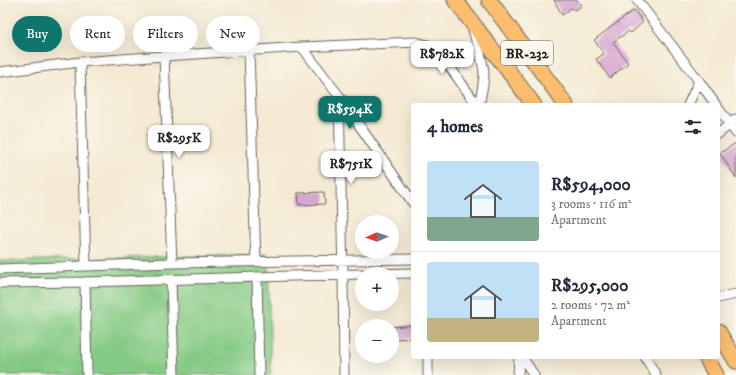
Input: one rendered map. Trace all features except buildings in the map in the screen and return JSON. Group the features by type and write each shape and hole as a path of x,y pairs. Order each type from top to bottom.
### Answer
{"highway":[{"name":"BR-232","path":"455,0 532,103"},
{"name":"BR-232","path":"489,0 565,103"},
{"path":"720,334 736,361"},
{"path":"707,359 716,375"}],"street":[{"path":"637,0 715,103"},
{"path":"471,21 484,72 478,103"},
{"path":"260,50 416,42 427,45 439,52 477,103"},
{"path":"302,47 339,96 411,200"},
{"path":"0,72 80,62 232,52"},
{"path":"249,52 256,262"},
{"path":"164,56 172,263"},
{"path":"80,62 86,266"},
{"path":"689,103 699,81"},
{"path":"339,96 344,375"},
{"path":"720,110 733,122 736,133"},
{"path":"720,132 733,122"},
{"path":"0,269 172,263 411,259"},
{"path":"399,273 411,273"},
{"path":"0,283 355,274"},
{"path":"257,277 259,375"},
{"path":"171,280 174,375"},
{"path":"85,282 87,375"},
{"path":"720,298 736,294"},
{"path":"428,359 428,375"},
{"path":"518,375 520,359"},
{"path":"522,359 534,375"},
{"path":"646,359 656,375"}],"green space":[{"path":"268,254 271,375 0,375 0,261"}]}
